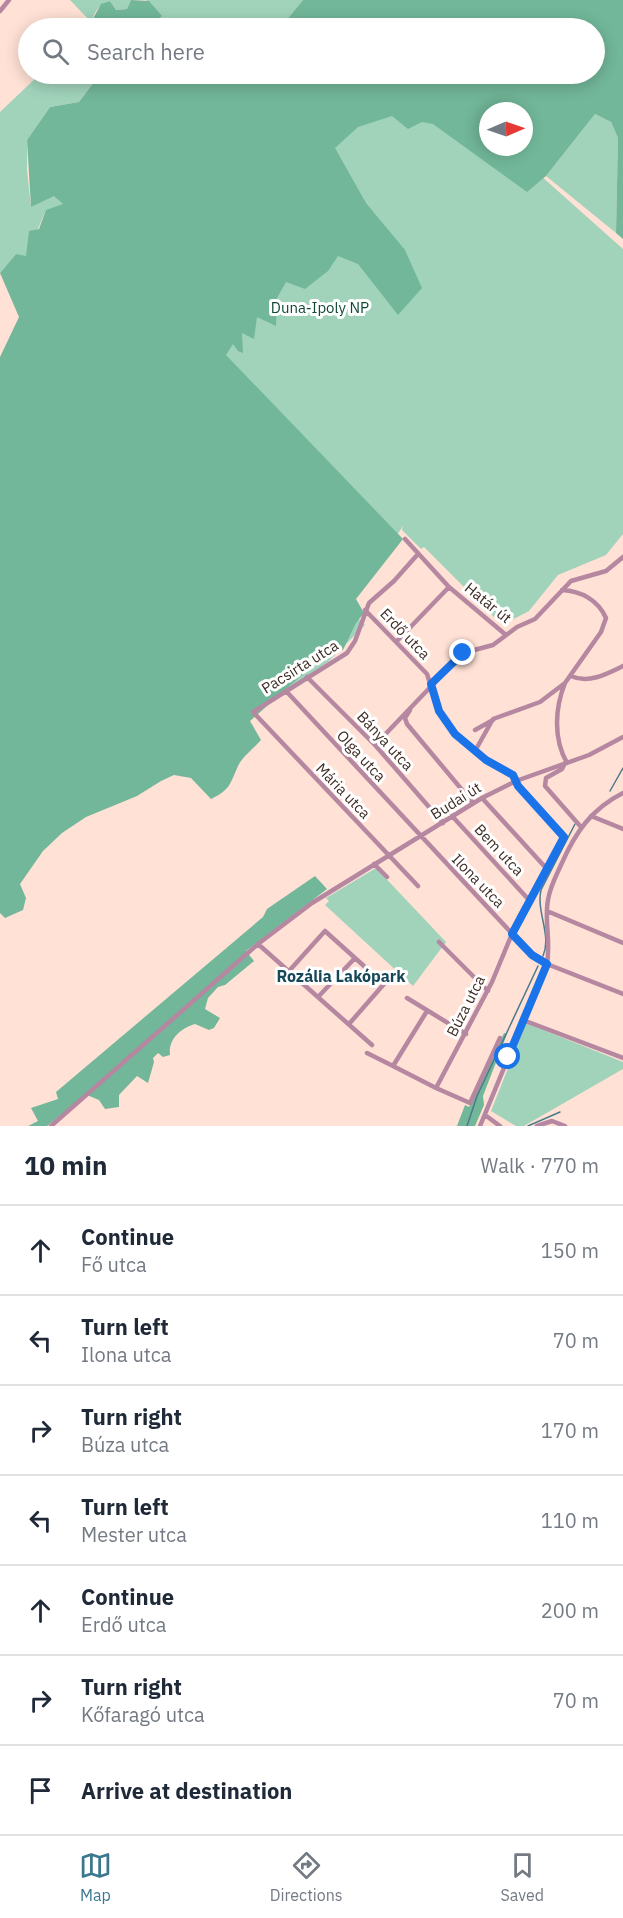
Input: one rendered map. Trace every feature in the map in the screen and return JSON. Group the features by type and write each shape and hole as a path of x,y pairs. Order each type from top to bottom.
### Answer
{"street":[{"path":"0,11 9,0"},
{"name":"Határ út","path":"405,540 449,587 506,635 535,619 572,581 611,569 623,557"},
{"name":"Pacsirta utca","path":"253,712 347,653 355,641 365,610 418,554"},
{"path":"397,641 449,587"},
{"path":"475,730 493,719 540,702 565,683 601,632 606,618 603,611 584,593 562,590"},
{"name":"Erdő utca","path":"365,610 426,672 439,711 455,734 475,751 513,775 564,837"},
{"path":"375,745 464,652 487,648 506,635"},
{"path":"571,676 577,679 597,678 623,666"},
{"name":"Bánya utca","path":"307,677 375,745 443,823"},
{"path":"565,683 558,702 557,726 560,746 566,763 562,769 546,778 544,786 581,827"},
{"name":"Olga utca","path":"285,692 419,837"},
{"path":"414,702 405,718 407,724 473,803"},
{"name":"Mária utca","path":"253,712 418,886"},
{"path":"475,751 493,719"},
{"name":"Budai út","path":"51,1126 258,944 340,885 482,798 516,781 589,755 623,737"},
{"path":"480,1126 547,964 550,936 547,911 551,887 581,827 603,804 623,793"},
{"path":"482,798 546,868"},
{"name":"Bem utca","path":"452,816 529,900"},
{"path":"591,816 623,829"},
{"name":"Ilona utca","path":"419,837 532,955 547,964 623,994"},
{"name":"Búza utca","path":"436,1088 488,991 529,900 564,837"},
{"path":"374,864 387,877"},
{"path":"547,911 623,943"},
{"path":"289,971 325,931 384,984 349,1024"},
{"path":"439,942 488,991"},
{"path":"258,944 372,1045"},
{"path":"318,997 355,958"},
{"path":"407,998 466,1034"},
{"path":"393,1066 427,1011"},
{"path":"523,1020 623,1058"},
{"path":"367,1053 470,1103 500,1038"},
{"path":"485,1115 500,1126"},
{"path":"537,1126 552,1121 566,1126"}],"green space":[{"path":"70,0 131,0 127,9 116,10 110,1 101,6 93,18 87,18"},
{"path":"131,0 149,1 162,16 159,18 93,18 101,4 110,1 116,10 127,9"},
{"path":"146,0 303,0 288,18 150,18 149,2"},
{"name":"Duna-Ipoly NP","path":"303,0 623,0 623,239 616,233 618,138 611,122 595,114 546,176 527,192 433,124 422,122 408,129 392,116 358,127 335,148 366,203 405,250 422,288 398,315 358,264 338,256 328,271 305,289 286,282 277,298 276,326 257,317 254,339 242,333 243,353 238,351 233,344 226,355 403,539 356,599 364,613 356,623 343,650 328,652 250,721 261,740 240,763 226,789 211,799 191,778 174,775 137,796 86,817 62,833 43,851 20,884 26,898 23,910 5,918 0,913 0,357 19,317 0,273 16,254 26,256 29,231 39,229 46,210 63,204 54,196 31,207 27,140 50,107 79,102 92,84 605,84 605,18 288,18"},
{"name":"Duna-Ipoly NP","path":"623,0 605,73 605,18"},
{"name":"Duna-Ipoly NP","path":"29,84 92,84 79,102 50,107 27,140 31,207 117,157 537,84 602,84 597,105 540,175 623,249 623,534 606,555 558,575 529,611 502,625 424,547 421,549 402,530 403,526 348,609 365,625 328,662 179,761 38,834 0,909 30,303 46,210 26,257 16,254 0,273 0,112"},
{"path":"595,114 611,122 618,138 616,233 546,176"},
{"path":"376,868 446,942 413,986 325,905 329,901 326,898"},
{"path":"315,876 327,889 246,951 254,961 225,985 218,987 208,998 205,1009 220,1018 214,1028 209,1030 195,1024 180,1031 173,1039 170,1055 163,1057 158,1053 153,1058 148,1083 137,1076 119,1095 119,1107 105,1109 99,1100 87,1095 47,1126 28,1126 38,1121 31,1108 58,1099 56,1092 263,917 267,909"},
{"path":"526,1023 623,1062 623,1069 524,1126 516,1126 491,1111"},
{"path":"504,1033 507,1034 483,1096 484,1105 475,1126 457,1126 465,1105 469,1107"}],"waterway":[{"path":"610,791 623,768"},
{"path":"543,956 546,940 540,907 541,890 575,824"},
{"path":"467,1126 477,1096 538,966"},
{"path":"528,1126 560,1112"}],"district":[{"name":"Rozália Lakópark","path":"341,976"}],"route":[{"path":"463,653 431,684 439,711 455,734 486,760 513,775 518,786 564,837 519,917 512,934 539,961 547,964 508,1057"}]}
